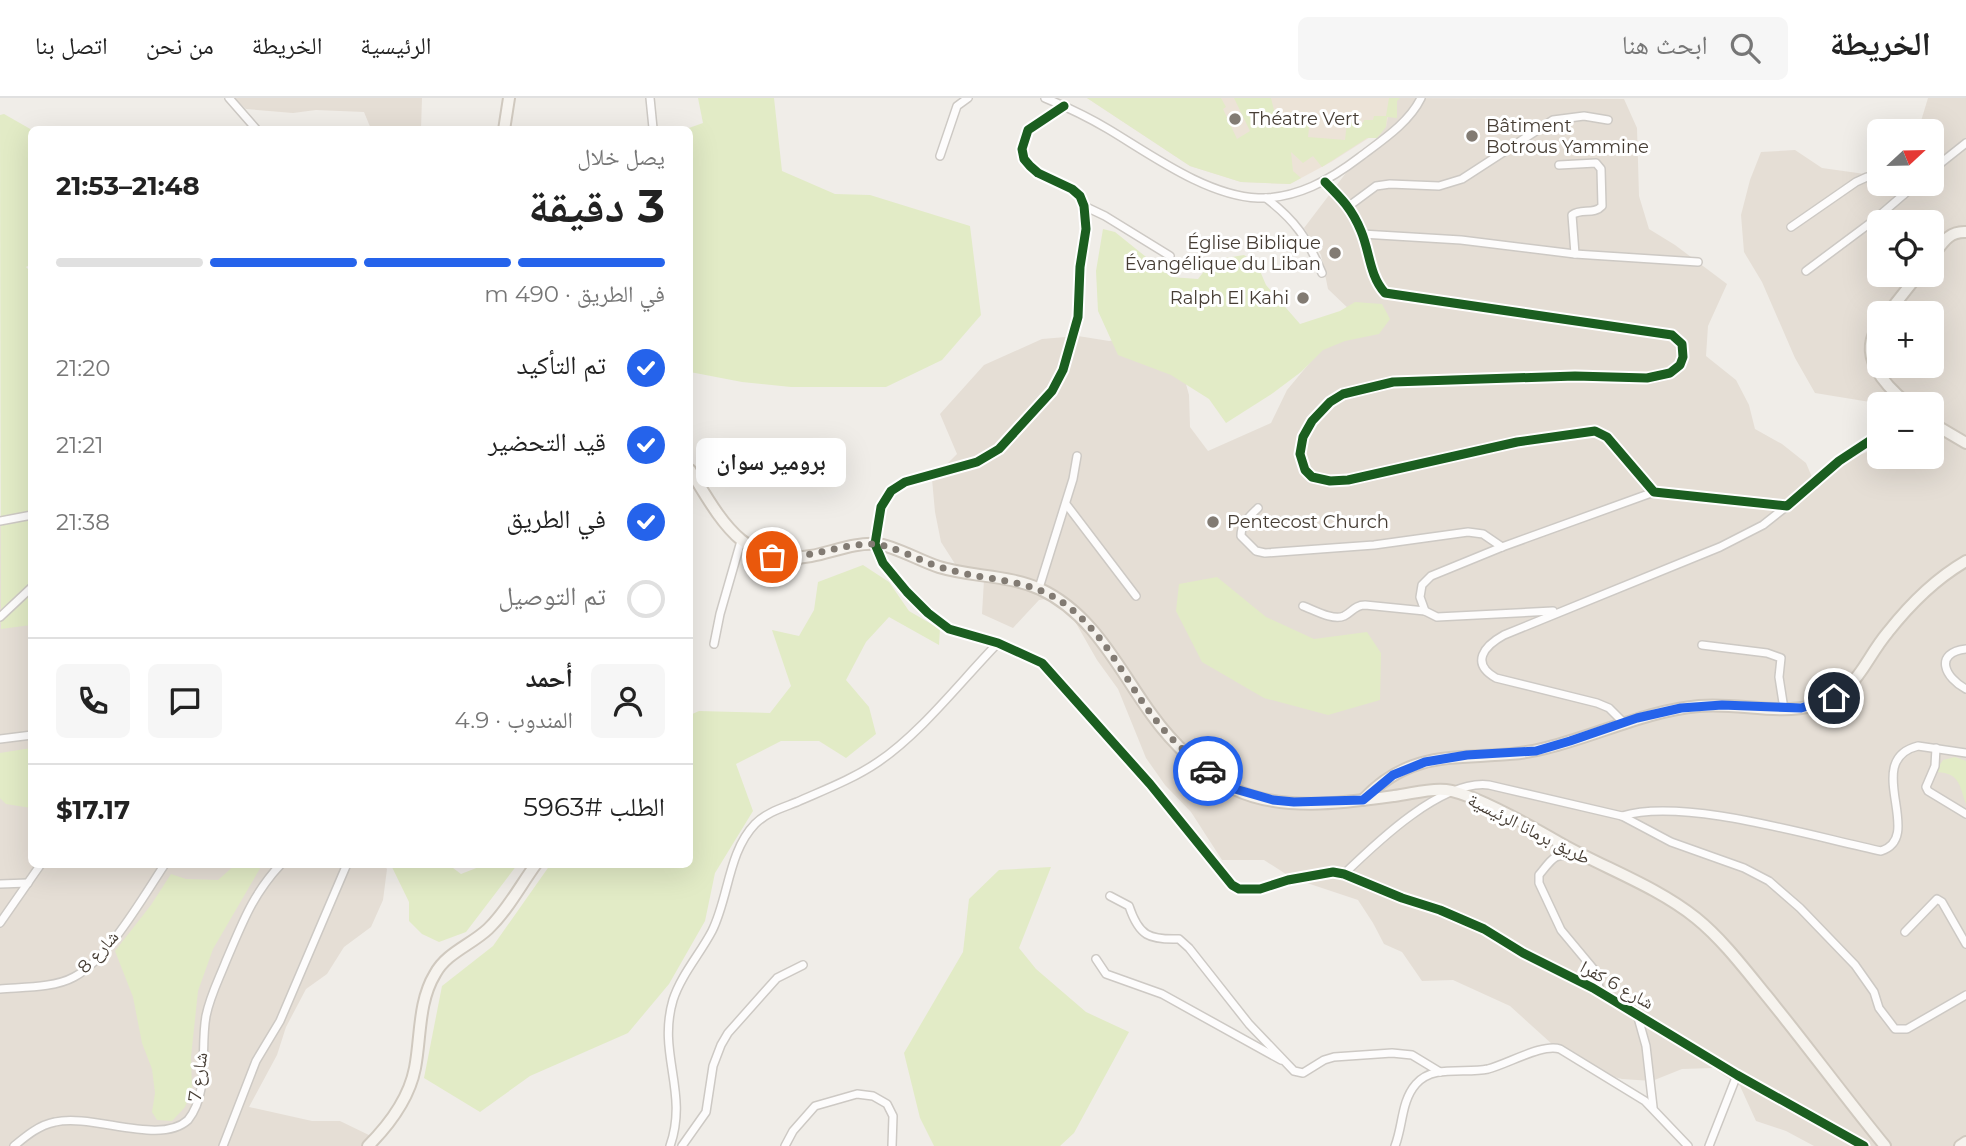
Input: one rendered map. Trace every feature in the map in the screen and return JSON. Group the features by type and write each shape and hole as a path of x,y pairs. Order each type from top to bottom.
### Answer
{"main road":[{"path":"506,126 509,98"},
{"path":"1944,241 1960,232"},
{"path":"1897,301 1909,287"},
{"path":"1881,378 1896,392"},
{"path":"1944,430 1966,443"},
{"name":"طريق برمانا الرئيسية","path":"693,475 741,541 755,551 772,557 792,559 875,544 940,568 1039,588 1065,603 1088,624 1162,728 1189,756 1218,780 1243,793 1273,800 1316,802 1363,800 1433,790 1452,792 1486,805 1676,904 1709,930 1746,970 1885,1146"},
{"path":"1363,800 1393,775 1425,762 1467,755 1536,751 1657,712 1702,705 1783,709 1814,705 1834,698 1850,687 1898,619 1929,588 1962,564"},
{"path":"369,1146 393,1118 411,1085 425,999 435,973 441,964 485,932 533,868"},
{"path":"1960,1146 1966,1142"}],"street":[{"path":"229,98 254,126"},
{"path":"650,98 653,126"},
{"path":"940,156 957,106 968,98"},
{"path":"1045,98 1215,188 1237,195 1265,197 1296,193 1325,182 1385,138 1416,108 1421,98"},
{"path":"1064,106 1028,130 1022,149 1024,159 1038,173 1072,189 1084,206 1086,229 1080,267 1078,317 1057,383 1014,435 987,457 905,482 891,491 881,507 875,544 883,563 928,613 949,629 998,643 1042,663 1150,783 1232,885 1239,889 1260,889 1321,873 1344,874 1395,826 1452,792 1466,786 1489,785 1622,816 1671,842 1744,868 1769,881 1800,908 1855,965 1874,992 1879,1008 1895,1029 1907,1029 1966,995"},
{"path":"1349,206 1376,186 1439,186 1462,179 1553,120 1584,116 1608,120"},
{"path":"1944,160 1966,143"},
{"path":"1559,165 1596,163 1601,169 1602,206 1594,211 1574,213 1571,218 1575,254"},
{"path":"1791,227 1867,177"},
{"path":"1325,182 1349,206 1362,234 1373,274 1385,293 1672,335 1682,344 1683,357 1680,365 1670,373 1647,378 1574,376 1513,380 1412,381 1393,382 1343,394 1320,411 1303,437 1300,454 1305,470 1312,477 1322,480 1348,480 1517,442 1595,431 1607,437 1654,492"},
{"path":"1806,271 1873,222 1901,196"},
{"path":"1265,197 1302,231 1322,272"},
{"path":"1084,206 1116,222 1170,256"},
{"path":"1362,234 1461,240 1575,254 1698,262"},
{"path":"1623,722 1609,708 1496,678 1485,669 1483,654 1493,641 1720,547 1763,525 1839,461 1867,443"},
{"path":"1039,588 1073,480 1077,456"},
{"path":"1425,611 1421,590 1426,580 1502,547 1654,492 1787,506"},
{"path":"1066,504 1136,596"},
{"path":"1258,508 1245,522 1241,536 1256,551 1265,553 1374,545 1468,532 1483,534 1502,547"},
{"path":"0,521 28,516"},
{"path":"714,644 741,541"},
{"path":"2,612 28,590"},
{"path":"1304,606 1335,618 1345,615 1358,605 1425,611 1430,615 1447,617 1563,610"},
{"path":"670,1146 678,1114 678,1098 668,1049 668,1030 674,1000 715,923 734,861 745,836 764,816 842,782 883,758 915,730 998,643"},
{"path":"1702,645 1767,653 1781,658 1779,677 1783,709"},
{"path":"1966,649 1950,654 1945,667 1951,680 1966,689"},
{"path":"0,739 28,736"},
{"path":"1622,816 1641,811 1740,820 1884,850 1898,835 1893,778 1899,759 1911,748 1927,746 1966,753"},
{"path":"1936,748 1935,766 1926,787 1928,791 1966,814"},
{"path":"1581,855 1554,856 1539,875 1539,883 1561,930 1596,972 1600,993"},
{"path":"0,923 38,868"},
{"name":"شارع 8","path":"0,989 66,981 81,972 111,940 162,868"},
{"name":"شارع 7","path":"14,1146 26,1135 57,1121 91,1123 130,1133 157,1134 180,1128 188,1121 201,1083 206,1017 214,989 253,898 278,868"},
{"path":"223,1146 256,1061 280,1021 345,868"},
{"name":"شارع 6 كفرا","path":"1344,874 1484,929 1864,1146"},
{"path":"0,884 28,883"},
{"path":"1110,896 1129,906 1135,924 1155,939 1179,939 1189,947 1249,1024 1294,1071 1303,1073 1334,1057 1405,1053 1440,1072"},
{"path":"1905,932 1937,899 1963,932 1966,944"},
{"path":"1096,959 1106,974 1192,1008 1272,1057 1285,1061"},
{"path":"682,1146 706,1112 713,1066 720,1045 728,1033 776,978 803,965"},
{"path":"1637,1014 1646,1046 1653,1107"},
{"path":"1395,1146 1406,1103 1417,1082 1440,1072 1485,1070 1553,1047 1653,1107 1688,1146"},
{"path":"1709,1146 1737,1075"},
{"path":"785,1146 793,1131 815,1106 857,1094 873,1096 887,1104 893,1116 892,1146"}],"shaded area":[{"path":"233,98 422,98 421,126 370,126 364,112 316,110 293,113 246,109"},
{"path":"1087,98 1393,98 1386,127 1290,184 1241,182 1190,166"},
{"path":"1390,98 1624,99 1637,128 1639,196 1649,229 1727,284 1708,326 1706,356 1736,380 1749,405 1755,429 1782,444 1806,463 1817,489 1843,462 1867,452 1867,469 1944,469 1944,392 1867,392 1867,402 1815,393 1795,358 1762,282 1744,252 1741,215 1750,180 1761,152 1795,150 1822,168 1867,174 1867,196 1944,196 1944,119 1922,119 1928,98 1966,98 1966,1146 1814,1146 1786,1131 1756,1121 1740,1086 1713,1068 1682,1069 1652,1081 1622,1079 1591,1071 1563,1054 1510,1006 1453,980 1422,981 1402,952 1384,944 1358,900 1292,878 1264,860 1222,860 1191,812 1165,785 1146,758 1118,689 1097,660 1061,597 1039,600 1013,628 982,614 984,580 964,578 941,542 932,479 957,454 940,414 984,365 1042,339 1078,336 1109,341 1172,333 1189,395 1190,427 1208,451 1271,423 1287,390 1352,312 1328,289 1321,255 1304,228 1355,161 1377,138"},
{"path":"28,509 28,868 387,869 383,900 371,927 344,947 327,974 306,989 286,1027 277,1055 249,1107 312,1121 340,1121 373,1137 370,1146 0,1146 0,523"}],"green space":[{"path":"698,98 774,98 782,171 835,194 870,195 970,226 981,315 942,360 886,387 791,387 742,382 693,373 693,127 703,123"},
{"path":"1087,98 1221,98 1226,107 1223,109 1237,139 1250,131 1234,98 1271,98 1275,114 1310,119 1308,137 1345,140 1347,122 1363,123 1364,120 1373,120 1374,116 1386,116 1389,98 1400,98 1397,101 1397,118 1387,117 1386,127 1377,138 1367,138 1322,167 1313,156 1303,163 1291,152 1293,171 1301,178 1290,184 1241,182 1190,166"},
{"path":"4,114 28,128 28,625 1,629 0,115"},
{"path":"1103,229 1115,232 1171,277 1198,279 1213,260 1244,255 1257,264 1266,285 1300,324 1340,311 1355,302 1382,304 1390,319 1379,334 1345,341 1323,350 1301,372 1226,423 1209,399 1171,375 1118,355 1098,311 1096,271"},
{"path":"863,565 889,582 909,611 940,629 939,645 889,617 866,642 846,680 869,707 876,734 846,758 819,741 781,741 736,764 753,811 715,873 705,921 669,984 628,1033 530,1076 480,1112 424,1078 442,986 493,946 548,868 693,868 693,714 699,711 770,713 791,686 772,630 799,636 814,610 818,582"},
{"path":"1217,577 1266,617 1314,639 1367,632 1381,653 1380,700 1328,715 1264,698 1202,662 1176,611 1179,584"},
{"path":"28,748 28,808 6,804 0,798 0,753"},
{"path":"1955,757 1966,761 1966,804 1960,785 1954,777 1935,772 1943,760"},
{"path":"1051,867 1019,948 1036,969 1086,1012 1129,1032 1074,1133 1060,1146 934,1146 920,1118 904,1053 963,952 969,899 999,870"},
{"path":"232,868 260,868 213,949 198,991 191,1057 192,1090 185,1107 172,1121 157,1120 152,1112 155,1093 152,1069 142,1043 133,997 115,951 171,874 186,879 218,880"},
{"path":"392,868 453,868 461,874 476,868 515,868 466,932 439,942 422,934 409,921 409,902"}],"cycle path":[{"path":"1064,106 1028,130 1022,149 1024,159 1030,166 1038,173 1072,189 1080,196 1084,206 1086,229 1080,267 1078,317 1063,370 1052,391 999,449 977,462 905,482 891,491 881,507 875,544 883,563 907,592 949,629 998,643 1042,663 1150,784 1232,885 1239,889 1260,889 1288,880 1333,872 1440,910 1484,929 1523,953 1593,988 1737,1075 1864,1146"},
{"path":"1325,182 1354,216 1376,279 1385,293 1672,335 1682,344 1683,357 1680,365 1670,373 1647,378 1575,376 1393,382 1343,394 1330,402 1312,421 1303,437 1300,454 1305,470 1312,477 1330,481 1348,480 1517,442 1595,431 1607,437 1654,492 1787,506 1839,461 1867,443"}],"way so far":[{"path":"772,557 792,559 875,544 940,568 1039,588 1065,603 1088,624 1109,650 1153,717 1189,756 1208,771"}],"place":[{"name":"Théatre Vert","path":"1235,119"},
{"name":"Bâtiment Botrous Yammine","path":"1472,136"},
{"name":"Église Biblique Évangélique du Liban","path":"1335,253"},
{"name":"Ralph El Kahi","path":"1303,298"},
{"name":"Pentecost Church","path":"1213,522"},
{"name":"برومير سوان","path":"772,557"}],"route":[{"path":"1208,771 1218,780 1251,796 1294,802 1363,800 1381,783 1407,767 1442,758 1536,751 1594,734 1623,722 1681,708 1702,705 1801,708 1834,698"}]}
